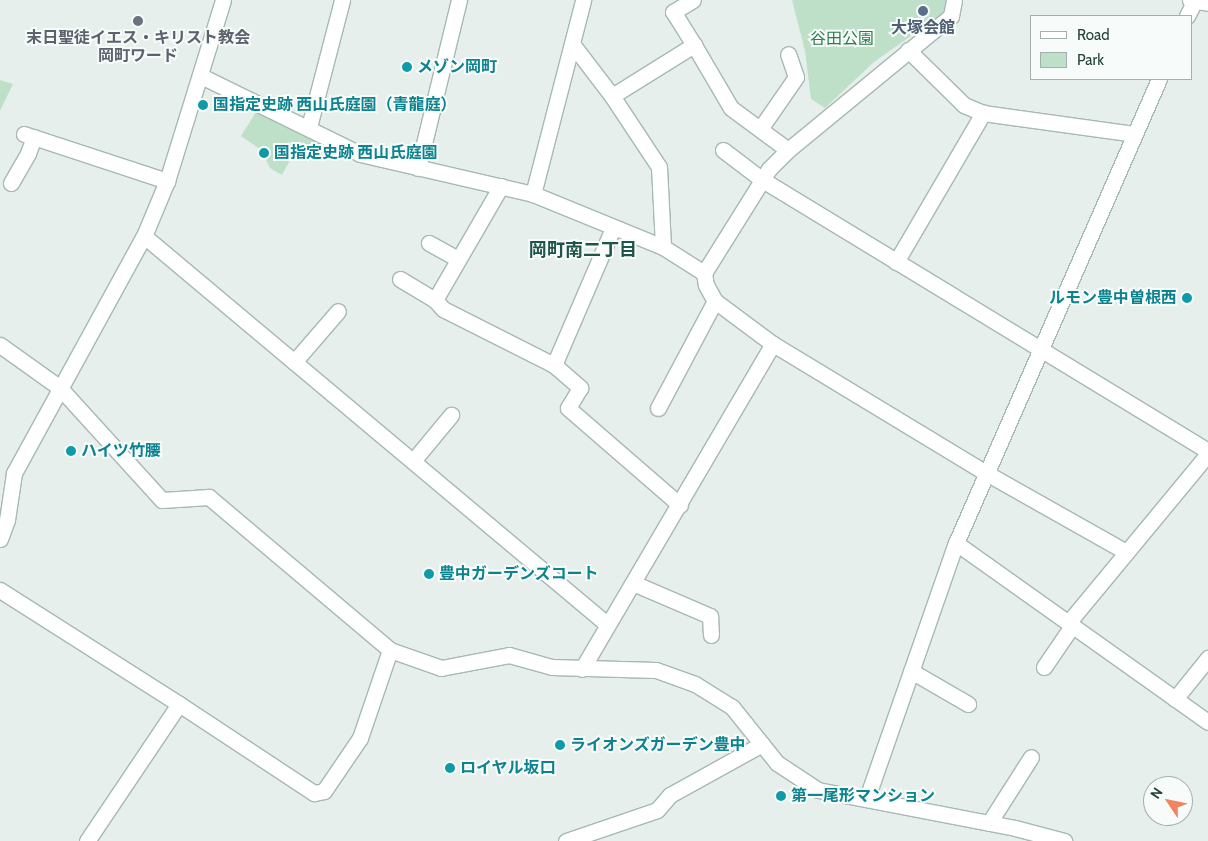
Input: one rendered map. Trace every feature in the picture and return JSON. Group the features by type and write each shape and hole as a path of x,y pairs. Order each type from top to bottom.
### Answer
{"street":[{"path":"0,539 7,520 14,473 144,236 167,181 223,0"},
{"path":"309,127 342,0"},
{"path":"418,168 459,0"},
{"path":"532,194 584,0"},
{"path":"693,0 674,12 731,108 788,150"},
{"path":"954,0 951,16 788,150 761,179 704,273 706,284 715,301 772,344 986,473 1126,552"},
{"path":"1190,0 1208,3"},
{"path":"1188,15 1195,0"},
{"path":"573,45 612,96 659,167 663,247"},
{"path":"612,96 694,45"},
{"path":"908,50 964,105 983,113 1134,134"},
{"path":"760,129 796,77 788,54"},
{"path":"201,76 309,127 360,154 532,194 663,247 704,273"},
{"path":"867,798 956,543 1040,347 1159,80"},
{"path":"896,262 983,113"},
{"path":"11,183 28,153 29,136 167,181"},
{"path":"723,150 761,179 1040,347 1206,460 1126,552 1070,625 1044,667"},
{"path":"435,300 501,186"},
{"path":"554,365 613,228"},
{"path":"144,236 608,625"},
{"path":"429,243 458,259"},
{"path":"400,279 435,300 443,309 554,365 580,388 568,408 680,505"},
{"path":"658,408 715,301"},
{"path":"294,362 338,311"},
{"path":"582,669 680,505 772,344"},
{"path":"0,345 60,388 162,500 209,497 390,650 441,668 510,656 552,667 656,670 695,684 732,707 777,763 818,790 989,823 1064,841"},
{"path":"412,461 451,415"},
{"path":"956,543 1208,722"},
{"path":"633,583 710,616 711,635"},
{"path":"0,590 314,793 324,791 360,738 390,650"},
{"path":"1175,699 1208,658"},
{"path":"911,671 968,704"},
{"path":"87,841 179,704"},
{"path":"566,841 657,810 670,795 762,744"},
{"path":"989,823 1032,757"}],"green space":[{"name":"谷田公園","path":"792,0 948,0 945,12 874,62 825,108 811,99 805,51"},
{"path":"0,80 13,84 0,111"},
{"path":"256,112 330,146 324,156 313,151 307,162 293,155 282,175 270,168 260,149 241,136"}],"place":[{"name":"大塚会館","path":"923,11"},
{"name":"末日聖徒イエス・キリスト教会 岡町ワード","path":"138,21"},
{"name":"メゾン岡町","path":"407,67"},
{"name":"国指定史跡 西山氏庭園（青龍庭）","path":"203,105"},
{"name":"国指定史跡 西山氏庭園","path":"264,153"},
{"name":"ルモン豊中曽根西","path":"1187,298"},
{"name":"ハイツ竹腰","path":"71,451"},
{"name":"豊中ガーデンズコート","path":"429,574"},
{"name":"ライオンズガーデン豊中","path":"560,745"},
{"name":"ロイヤル坂口","path":"450,768"},
{"name":"第一尾形マンション","path":"781,796"}],"district":[{"name":"岡町南二丁目","path":"583,250"}]}
